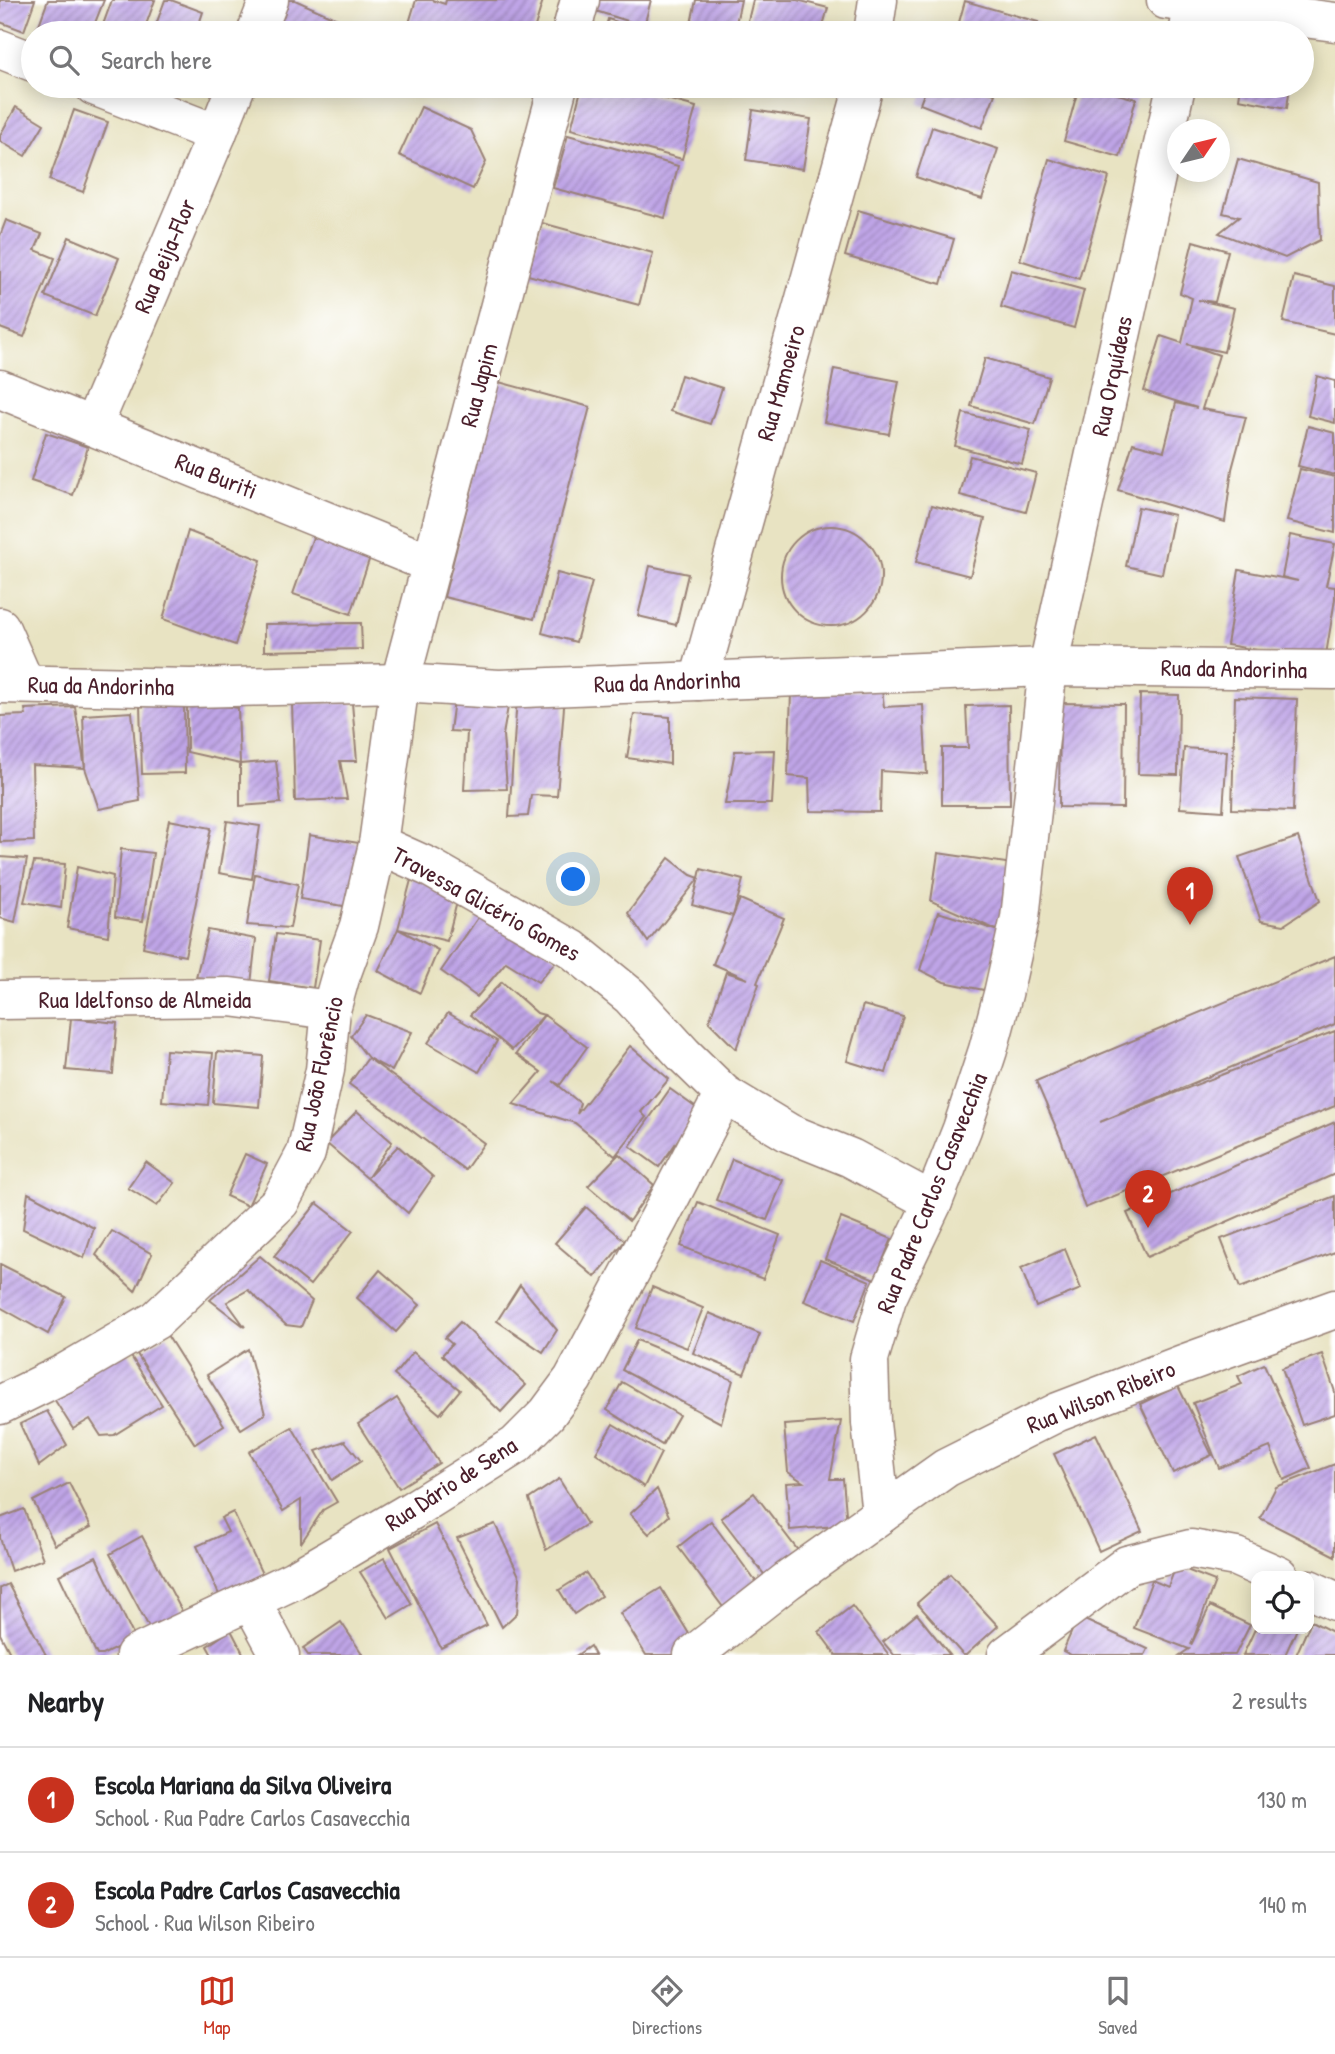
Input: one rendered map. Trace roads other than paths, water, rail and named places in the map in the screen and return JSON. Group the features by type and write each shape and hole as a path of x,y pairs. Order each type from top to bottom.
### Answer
{"street":[{"path":"261,21 269,0"},
{"path":"574,21 580,0"},
{"path":"875,21 878,0"},
{"path":"1183,13 1335,22"},
{"path":"0,49 21,57"},
{"path":"125,98 217,134"},
{"name":"Rua Beija-Flor","path":"93,426 231,98"},
{"name":"Rua Japim","path":"400,684 555,98"},
{"name":"Rua Mamoeiro","path":"699,681 860,98"},
{"name":"Rua Orquídeas","path":"1048,667 1173,98"},
{"name":"Rua Buriti","path":"0,390 432,564"},
{"path":"0,627 12,684"},
{"name":"Rua da Andorinha","path":"12,684 190,688 400,684 499,689 1048,667 1335,670"},
{"name":"Rua Padre Carlos Casavecchia","path":"881,1514 871,1423 869,1359 887,1298 933,1202 962,1129 988,1049 1020,918 1048,667"},
{"name":"Rua João Florêncio","path":"0,1405 65,1373 156,1320 280,1202 306,1153 325,1070 331,1010 359,926 378,844 400,684"},
{"name":"Travessa Glicério Gomes","path":"378,844 429,867 572,948 630,996 724,1094 789,1133 851,1158 933,1202"},
{"name":"Rua Idelfonso de Almeida","path":"0,1000 230,997 331,1010"},
{"name":"Rua Dário de Sena","path":"135,1655 294,1580 516,1445 547,1414 573,1379 724,1094"},
{"name":"Rua Wilson Ribeiro","path":"693,1655 787,1581 946,1468 1058,1412 1335,1309"},
{"path":"1007,1655 1126,1565 1191,1549 1236,1557 1268,1571"},
{"path":"1314,1591 1335,1601"},
{"path":"251,1601 280,1655"}],"place":[{"name":"Escola Mariana da Silva Oliveira","path":"1190,925"},
{"name":"Escola Padre Carlos Casavecchia","path":"1148,1228"}]}
